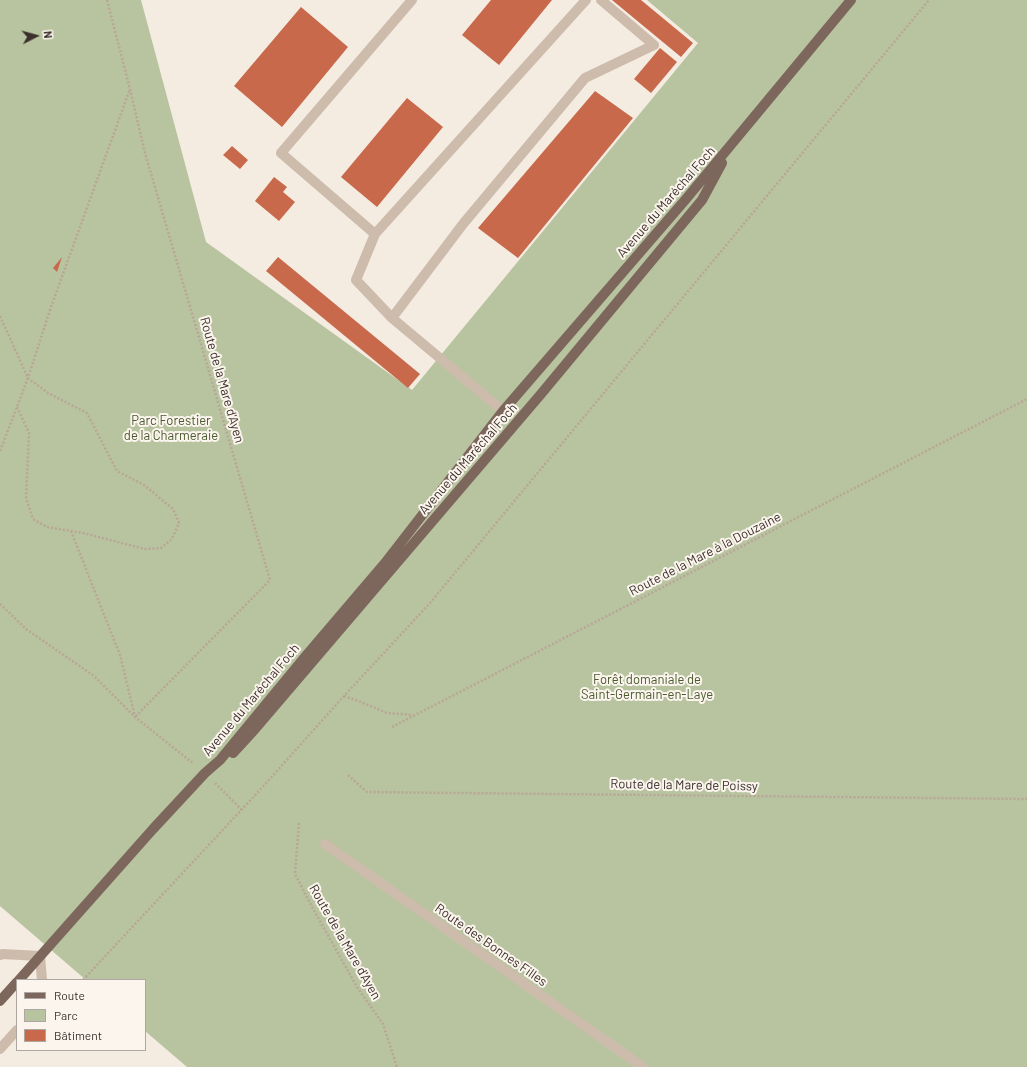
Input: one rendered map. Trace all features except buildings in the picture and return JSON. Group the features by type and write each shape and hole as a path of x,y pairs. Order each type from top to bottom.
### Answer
{"main road":[{"name":"Avenue du Maréchal Foch","path":"20,979 205,773 220,760 290,674 385,563 503,411 731,146 851,0"},
{"name":"Avenue du Maréchal Foch","path":"205,773 223,763 255,729 556,376 702,200 731,146"},
{"name":"Avenue du Maréchal Foch","path":"0,1001 16,983"}],"lane":[{"path":"375,234 281,153 412,0"},
{"path":"503,411 392,318 356,280 375,234 586,0"},
{"path":"392,318 463,224 585,78 654,45 601,0"},
{"name":"Route des Bonnes Filles","path":"325,844 643,1067"},
{"path":"0,955 40,956 42,979"},
{"path":"0,1049 16,1031"}],"path":[{"name":"Route de la Mare d'Ayen","path":"107,0 144,152 270,580 135,717"},
{"path":"83,979 242,810 430,603 929,0"},
{"path":"0,451 28,378 56,293 130,90"},
{"path":"0,316 28,378 48,393 86,413 118,471 144,485 173,509 179,523 172,538 160,548 145,549 48,527 33,519 26,498 29,434 17,407"},
{"name":"Route de la Mare à la Douzaine","path":"392,727 1027,399"},
{"path":"71,531 120,655 135,717"},
{"path":"0,604 26,629 94,676 135,717 205,773 242,810"},
{"path":"344,696 387,713 414,716"},
{"name":"Route de la Mare de Poissy","path":"348,775 367,792 1027,798"},
{"name":"Route de la Mare d'Ayen","path":"299,823 295,874 357,987 383,1024 397,1067"}],"green space":[{"name":"Forêt domaniale de Saint-Germain-en-Laye","path":"0,0 141,0 206,242 412,390 698,43 647,0 1027,0 1027,1067 187,1067 146,1032 146,979 85,979 0,906"}],"park label":[{"name":"Parc Forestier de la Charmeraie","path":"171,428"}]}
